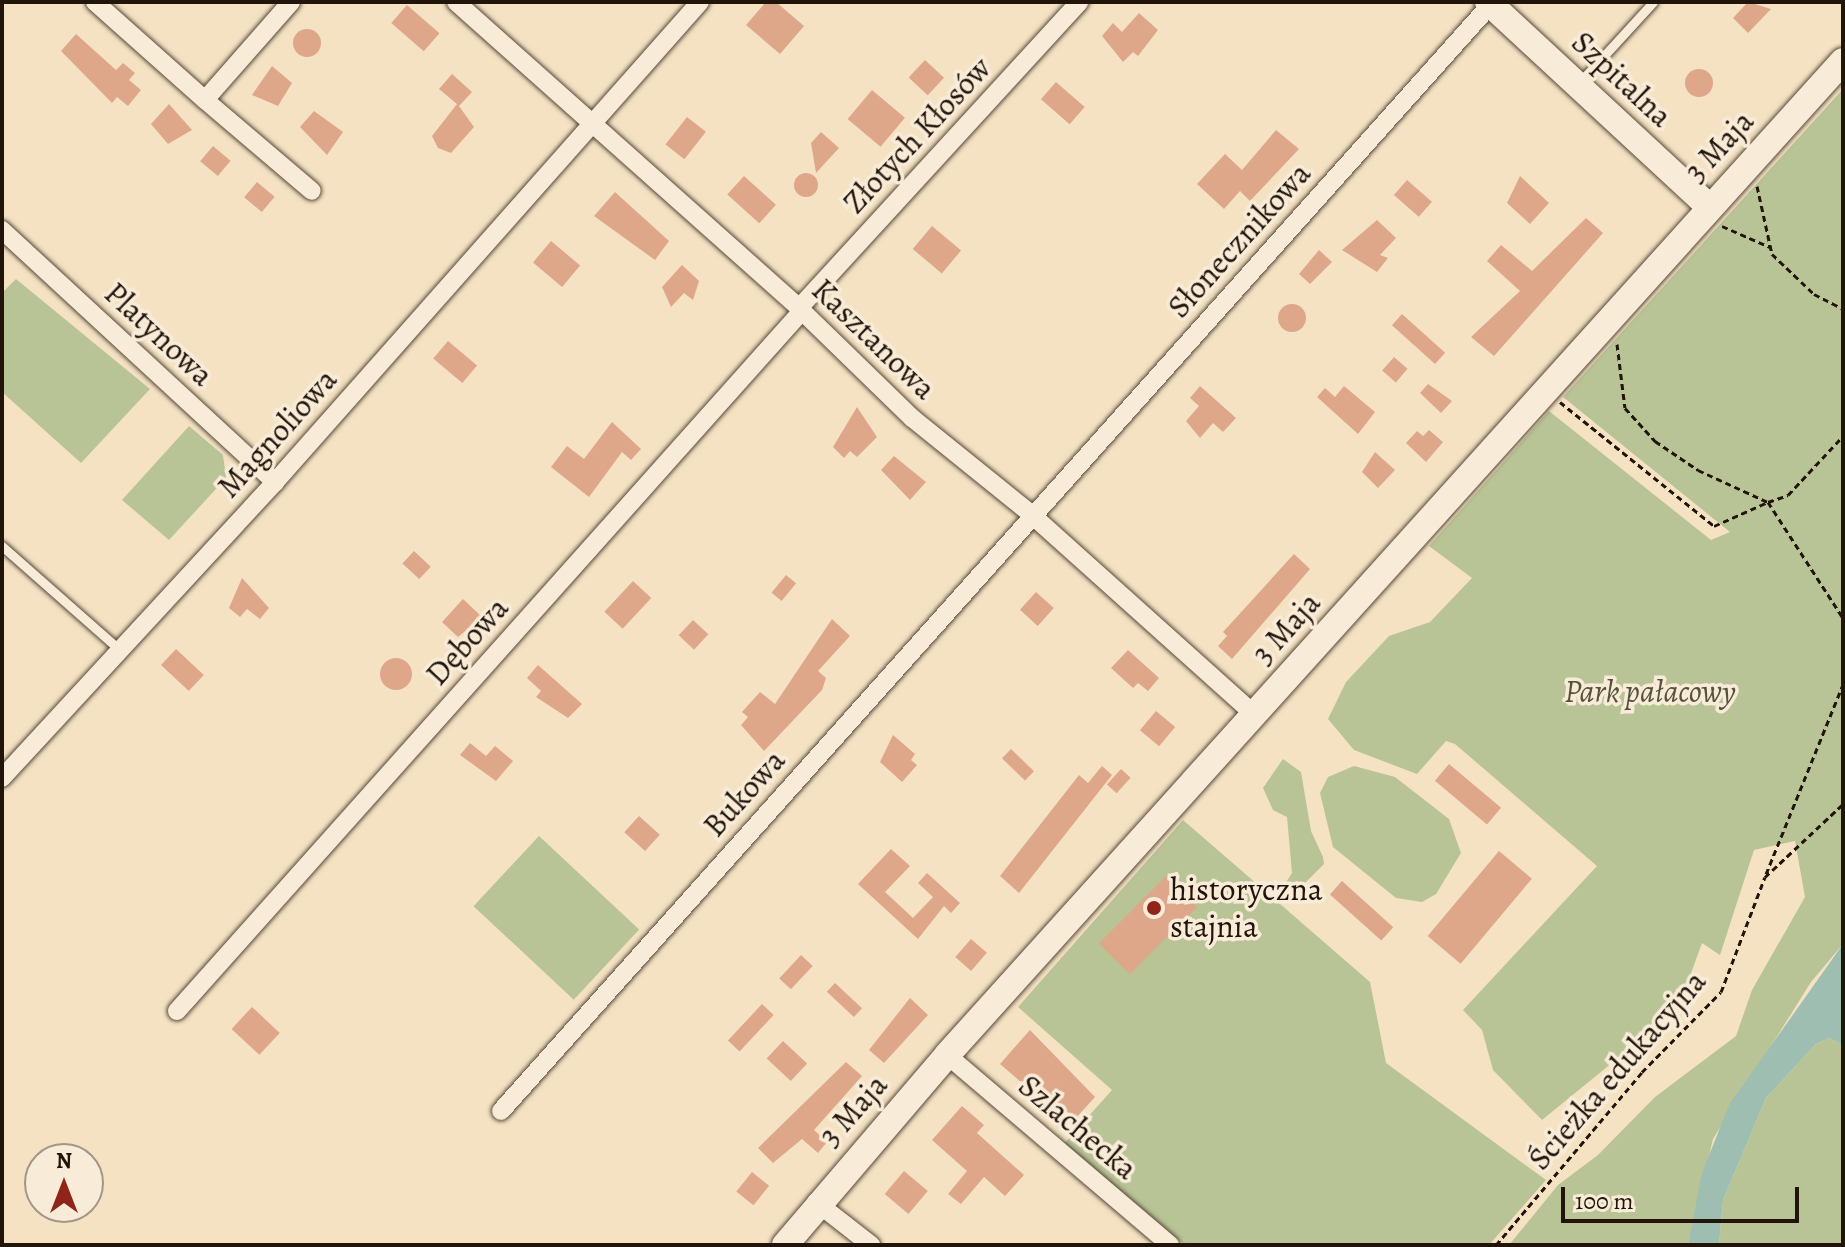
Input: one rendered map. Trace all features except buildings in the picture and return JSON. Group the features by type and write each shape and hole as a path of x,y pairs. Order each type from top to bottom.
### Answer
{"street":[{"path":"95,2 312,191"},
{"path":"205,100 291,2"},
{"name":"Kasztanowa","path":"456,2 800,309 912,418 1032,515 1254,714"},
{"name":"Magnoliowa","path":"2,778 275,482 590,121 700,2"},
{"name":"Złotych Kłosów","path":"800,309 1079,2"},
{"name":"Szpitalna","path":"1491,3 1706,210"},
{"name":"Słonecznikowa","path":"1032,515 1491,3"},
{"name":"3 Maja","path":"785,1245 816,1202 947,1055 1843,61"},
{"name":"Platynowa","path":"2,230 275,482"},
{"name":"Dębowa","path":"177,1011 800,309"},
{"name":"Bukowa","path":"501,1111 1032,515"},
{"name":"Szlachecka","path":"947,1055 1170,1245"},
{"path":"816,1202 871,1245"}],"lane":[{"path":"1578,85 1653,2"},
{"path":"2,546 120,650"}],"path":[{"path":"1743,170 1756,181 1770,247"},
{"path":"1706,210 1714,223 1770,247 1814,294 1843,309"},
{"path":"1602,326 1619,346 1625,408 1655,441 1698,470 1768,502 1843,618"},
{"path":"1546,389 1714,526 1788,495 1843,436"},
{"path":"1765,877 1843,684"},
{"name":"Ścieżka edukacyjna","path":"1496,1245 1642,1072 1721,992 1765,877 1843,804"}],"green space":[{"name":"Park pałacowy","path":"1843,89 1843,944 1811,982 1713,1139 1688,1245 1509,1245 1558,1185 1598,1155 1655,1097 1736,1036 1752,990 1805,897 1795,841 1754,850 1720,955 1702,943 1678,1009 1542,1120 1493,1070 1482,1030 1463,1010 1597,866 1455,744 1446,741 1417,774 1354,750 1328,719 1346,682 1389,636 1430,622 1472,578 1429,546 1549,411 1711,540 1730,532 1563,397"},
{"path":"16,279 150,389 81,463 2,392 2,293"},
{"path":"189,426 223,455 226,478 169,540 122,500"},
{"path":"1283,759 1301,772 1311,831 1324,864 1300,888 1285,884 1292,873 1287,817 1273,810 1263,788"},
{"path":"1354,766 1395,777 1449,819 1461,853 1436,894 1422,902 1396,898 1333,847 1320,793 1328,777"},
{"path":"1183,820 1370,982 1386,1063 1546,1180 1489,1245 1185,1245 1062,1146 1112,1090 1018,1007"},
{"path":"539,836 639,929 574,1000 474,906"},
{"path":"1829,1038 1843,1045 1843,1245 1719,1245 1723,1200 1766,1098 1816,1044"}],"shaded area":[{"path":"1843,944 1843,1045 1829,1038 1816,1044 1766,1098 1723,1200 1719,1245 1688,1245 1702,1173 1729,1105"}],"place":[{"name":"historyczna stajnia","path":"1154,908"}]}
